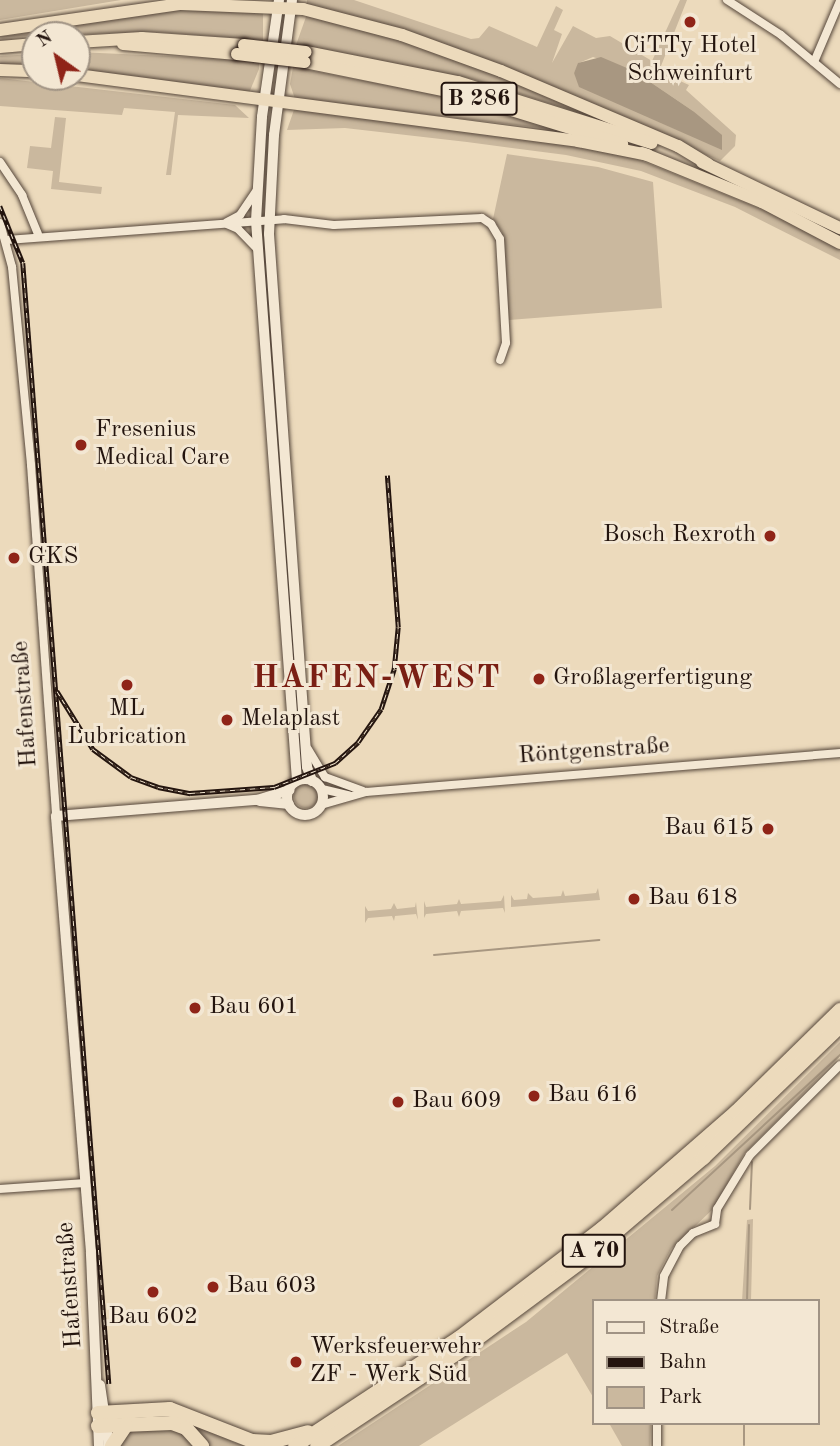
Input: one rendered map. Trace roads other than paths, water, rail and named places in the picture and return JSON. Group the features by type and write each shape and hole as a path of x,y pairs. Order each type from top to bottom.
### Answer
{"highway":[{"name":"B 286","path":"234,4 250,0"},
{"name":"B 286","path":"0,30 148,7 285,4 447,50 678,146 708,164 840,228"},
{"name":"B 286","path":"91,42 240,50 399,68 511,96 708,164"},
{"path":"0,47 21,45"},
{"name":"B 286","path":"305,57 508,107 648,155 762,202 840,243"},
{"path":"0,70 21,71"},
{"path":"91,77 578,141 648,155"},
{"name":"A 70","path":"295,1446 459,1338 604,1228 726,1121 840,1010"},
{"name":"A 70","path":"317,1446 466,1348 603,1245 744,1122 840,1026"},
{"path":"103,1420 170,1409 252,1441 271,1442 326,1426"},
{"path":"103,1420 126,1425 172,1423 186,1428 202,1446"},
{"path":"110,1446 126,1425"}],"street":[{"path":"727,0 814,62 840,84"},
{"path":"814,62 840,1"},
{"path":"285,4 274,37 264,99 256,221 284,431 288,587"},
{"path":"257,800 289,790 297,781 296,688 272,432 270,314 269,220 285,42 285,4"},
{"path":"0,162 22,195 38,234"},
{"path":"225,223 240,215 256,191"},
{"path":"7,240 38,234 269,220 334,225 487,221 500,239 506,343 500,360"},
{"name":"Hafenstraße","path":"0,223 7,240 31,465 50,757 103,1420"},
{"path":"225,223 238,229 258,251"},
{"path":"272,432 284,431"},
{"path":"56,816 257,800 289,804 307,815 321,805 321,789 312,780 296,688"},
{"path":"306,743 325,777 366,792"},
{"name":"Röntgenstraße","path":"321,805 366,792 840,753"},
{"path":"297,781 312,780"},
{"name":"Röntgenstraße","path":"321,789 352,795"},
{"path":"289,790 289,804"},
{"path":"661,1299 664,1276 680,1245 694,1233 715,1224 717,1209 750,1155 840,1065"},
{"path":"0,1189 85,1184"},
{"path":"99,1446 103,1420"},
{"path":"103,1420 110,1446"},
{"path":"657,1425 657,1446"}],"waterway":[{"path":"434,955 599,940"},
{"path":"672,1210 840,1055"},
{"path":"750,1209 752,1162"},
{"path":"747,1299 749,1225"},
{"path":"744,1425 744,1445"}],"railway":[{"path":"0,206 23,263 109,1384"},
{"path":"57,691 93,749 131,777 158,787 190,793 274,787 335,763 358,742 381,709 394,669 398,627 387,475"}],"place":[{"name":"CiTTy Hotel Schweinfurt","path":"690,22"},
{"name":"Fresenius Medical Care","path":"81,445"},
{"name":"Bosch Rexroth","path":"770,536"},
{"name":"GKS","path":"14,558"},
{"name":"Großlagerfertigung","path":"539,679"},
{"name":"ML Lubrication","path":"127,685"},
{"name":"Melaplast","path":"227,720"},
{"name":"Bau 615","path":"768,829"},
{"name":"Bau 618","path":"634,899"},
{"name":"Bau 601","path":"195,1008"},
{"name":"Bau 616","path":"534,1096"},
{"name":"Bau 609","path":"398,1102"},
{"name":"Bau 603","path":"213,1287"},
{"name":"Bau 602","path":"153,1292"},
{"name":"Werksfeuerwehr ZF - Werk Süd","path":"296,1362"}],"district":[{"name":"HAFEN-WEST","path":"377,679"}]}
